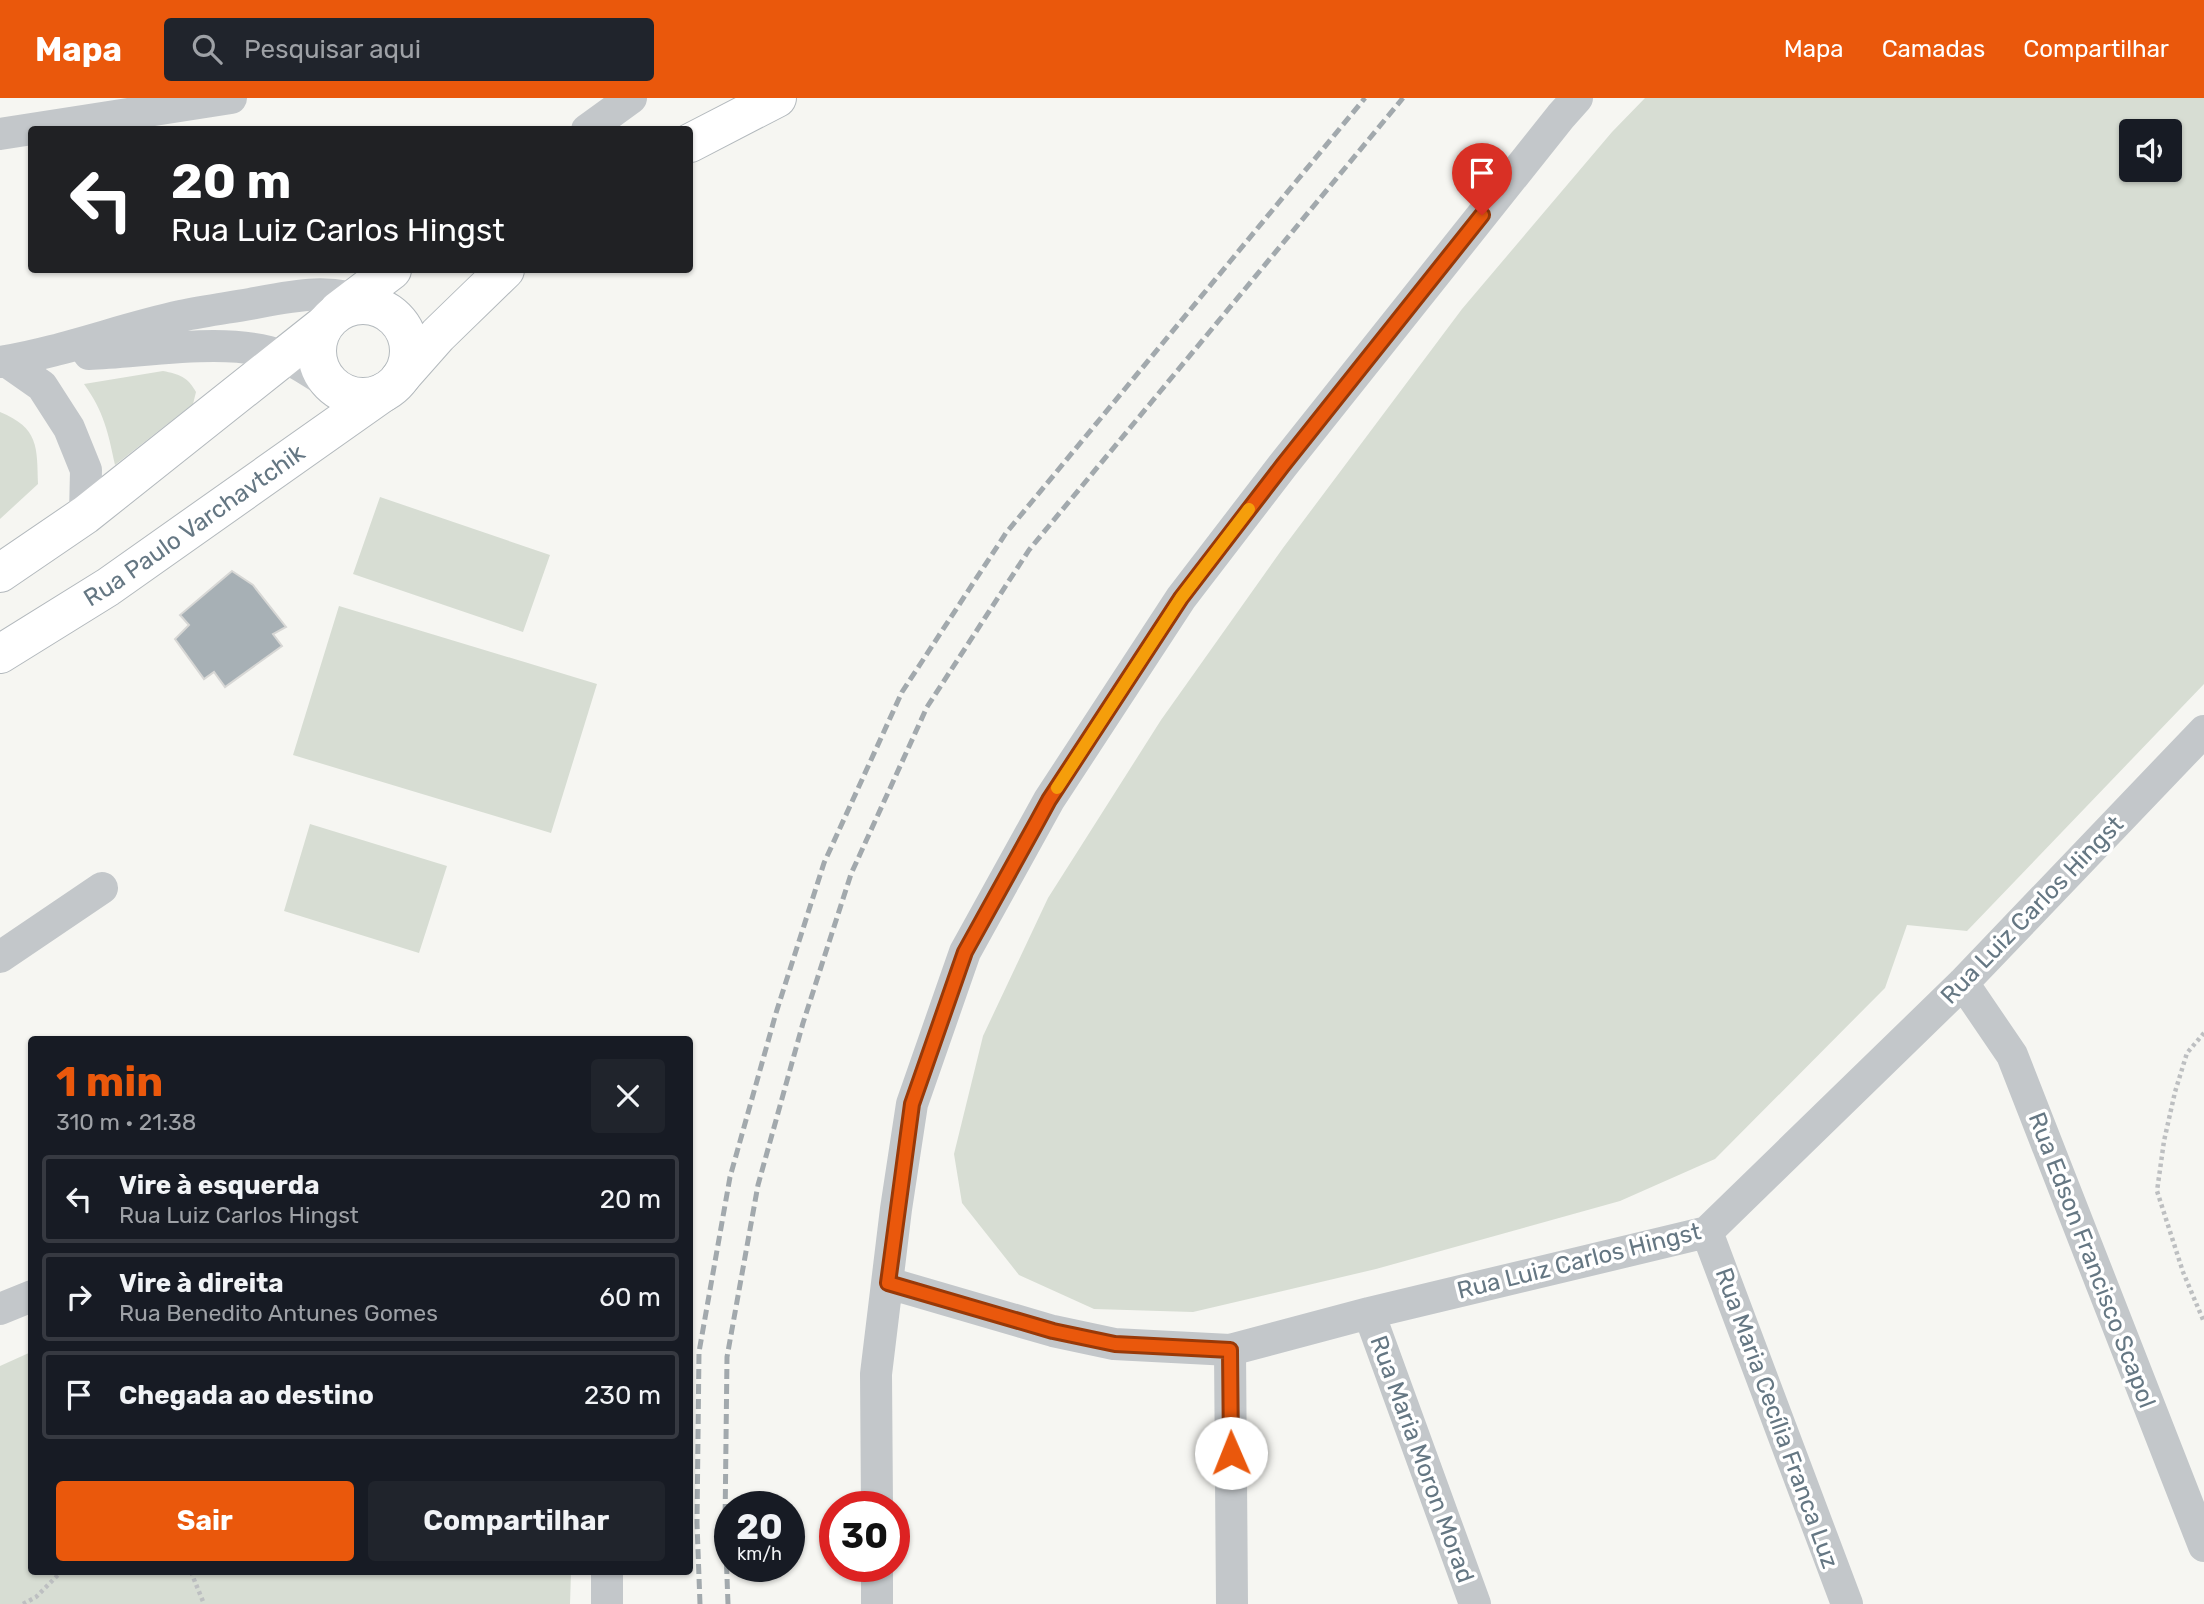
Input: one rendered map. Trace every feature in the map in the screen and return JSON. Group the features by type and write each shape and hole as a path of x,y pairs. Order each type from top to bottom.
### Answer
{"street":[{"path":"51,126 231,98"},
{"path":"592,126 631,98"},
{"path":"693,140 776,98"},
{"path":"877,1491 877,1374 912,1104 965,952 1049,800 1181,598 1283,465 1577,98"},
{"path":"0,134 28,130"},
{"path":"0,573 85,515 284,356 348,310 389,273"},
{"name":"Rua Paulo Varchavtchik","path":"438,335 477,273"},
{"name":"Rua Paulo Varchavtchik","path":"0,654 108,587 390,387 438,335 502,273"},
{"path":"3,362 181,316 304,294 329,293 348,310 388,311 406,331 409,344 405,371 390,387 371,396 358,397 344,393 284,356 258,349 233,346 38,355"},
{"path":"333,386 324,376 316,350 348,310"},
{"path":"3,362 42,386 69,428 86,470 85,515"},
{"name":"Rua Luiz Carlos Hingst","path":"888,1283 1053,1331 1115,1344 1230,1350 1369,1313 1707,1232 1963,983 2204,731"},
{"path":"0,957 102,888"},
{"name":"Rua Edson Francisco Scapol","path":"1963,983 2012,1055 2204,1546"},
{"name":"Rua Maria Cecília Franca Luz","path":"1707,1232 1847,1604"},
{"path":"0,1309 28,1298"},
{"name":"Rua Maria Moron Morad","path":"1369,1313 1475,1604"},
{"path":"1230,1350 1232,1604"},
{"path":"607,1575 607,1604"},
{"path":"877,1582 877,1604"}],"path":[{"path":"2204,1033 2187,1053 2175,1092 2157,1191 2183,1272 2204,1322"},
{"path":"23,1604 36,1597 58,1575"},
{"path":"192,1575 204,1604"}],"shaded area":[{"path":"1645,98 2204,98 2204,684 1967,931 1907,925 1885,988 1715,1159 1620,1201 1376,1269 1193,1312 1094,1309 1019,1275 962,1203 954,1154 983,1036 1048,898 1161,720 1283,548 1462,309 1612,132"},
{"path":"163,371 178,375 190,383 196,392 193,404 115,465 104,423 84,384"},
{"path":"0,412 13,418 29,432 36,449 38,484 0,519"},
{"path":"380,497 550,555 523,632 353,574"},
{"path":"339,606 597,684 551,833 293,755"},
{"path":"310,824 447,866 419,953 284,911"},
{"path":"28,1353 28,1575 571,1575 570,1604 0,1604 0,1366"}],"building":[{"path":"232,571 253,585 286,627 273,634 282,646 225,687 214,672 204,679 175,639 189,625 180,615"}],"railway":[{"path":"700,1604 697,1523 699,1352 730,1177 776,1013 824,863 902,692 1006,533 1365,98"},
{"path":"728,1604 725,1525 727,1357 758,1185 803,1023 851,874 927,707 1029,550 1403,98"}],"slow traffic":[{"path":"1057,788 1181,598 1249,509"}],"route":[{"path":"1231,1453 1230,1350 1115,1344 1053,1331 888,1283 912,1104 965,952 1049,800 1181,598 1482,215"}]}
